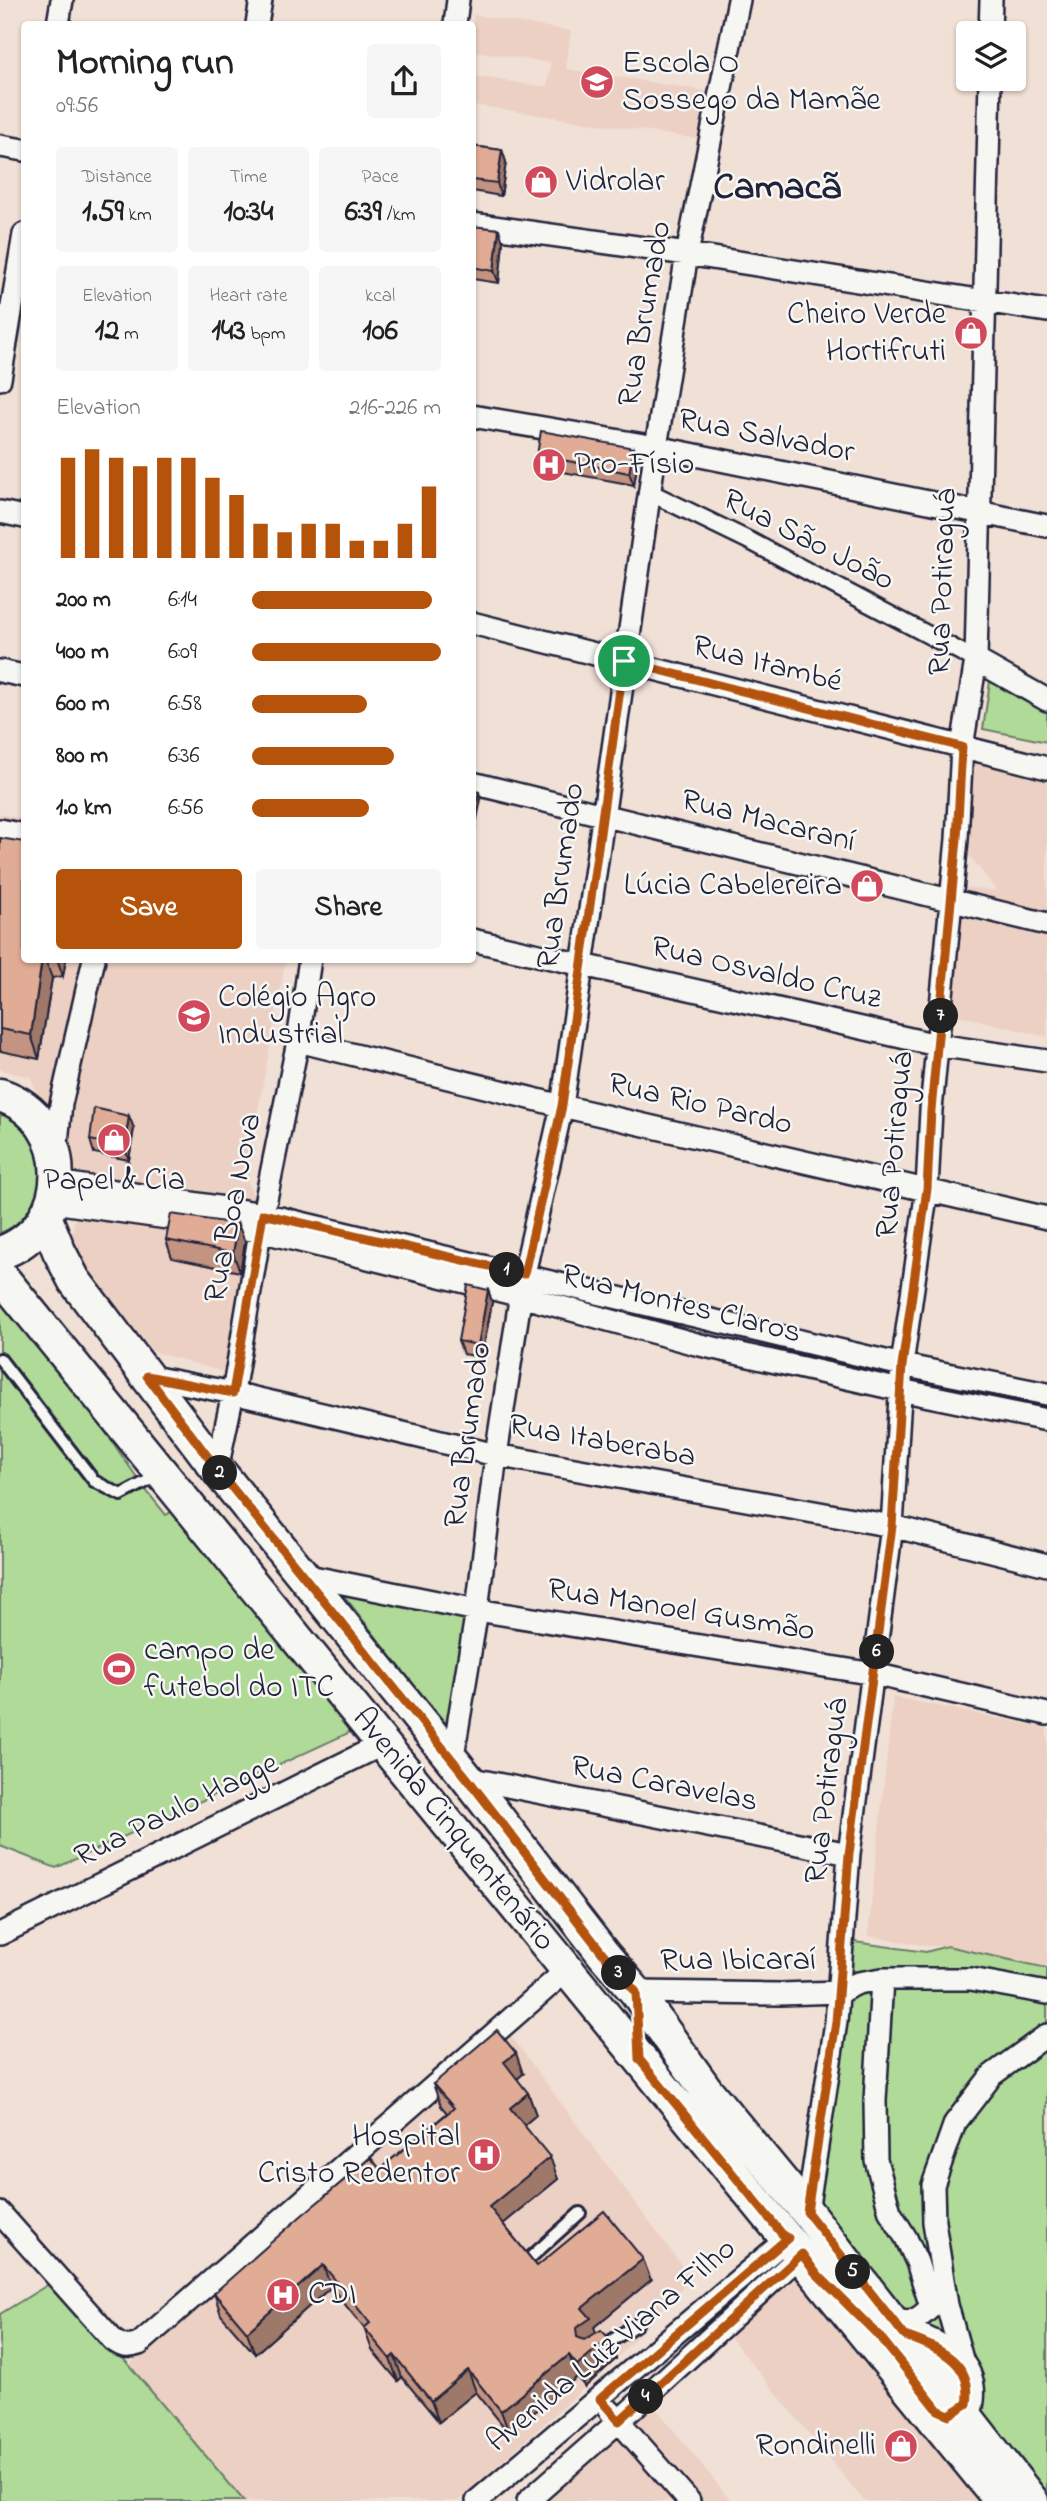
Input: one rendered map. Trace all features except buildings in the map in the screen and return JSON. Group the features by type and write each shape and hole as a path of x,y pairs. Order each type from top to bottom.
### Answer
{"main road":[{"path":"0,1095 30,1110"},
{"name":"Avenida Cinquentenário","path":"30,1110 47,1132 59,1251 74,1280 217,1469 636,1992 707,2091 898,2327 965,2395 999,2457 1032,2501"},
{"path":"0,1253 28,1237 53,1190"},
{"name":"Avenida Cinquentenário","path":"0,1275 782,2234 881,2338 938,2410 949,2415 965,2395"},
{"path":"636,1992 639,2059"},
{"name":"Avenida Cinquentenário","path":"802,2255 1001,2501"}],"street":[{"path":"58,21 62,0"},
{"path":"258,21 261,0"},
{"path":"454,21 458,0"},
{"name":"Rua Brumado","path":"460,1770 496,1455 524,1274 562,1106 656,447 687,254 739,0"},
{"path":"990,21 991,0"},
{"name":"Rua Potiraguá","path":"807,2212 839,1992 849,1854 892,1526 902,1366 927,1189 962,747 976,660 990,91"},
{"path":"0,146 21,150"},
{"path":"476,225 687,254 1047,311"},
{"path":"0,379 11,335 21,257"},
{"name":"Rua Salvador","path":"476,417 656,447 1047,526"},
{"name":"Rua São João","path":"649,492 764,548 976,660"},
{"path":"0,512 21,516"},
{"name":"Rua Itambé","path":"476,624 1047,768"},
{"path":"976,660 1047,700"},
{"path":"0,671 21,675"},
{"name":"Rua Macaraní","path":"476,784 1047,924"},
{"path":"0,830 21,834"},
{"name":"Rua Osvaldo Cruz","path":"476,941 937,1045 1047,1061"},
{"path":"53,1190 61,1104 93,963"},
{"name":"Rua Boa Nova","path":"217,1469 233,1393 261,1222 298,1041 309,963"},
{"name":"Rua Rio Pardo","path":"298,1041 562,1106 1047,1218"},
{"path":"30,1110 61,1104"},
{"name":"Rua Montes Claros","path":"53,1190 261,1222 524,1274 902,1366 1047,1394"},
{"name":"Rua Montes Claros","path":"261,1222 696,1344 1047,1420"},
{"name":"Rua Itaberaba","path":"147,1376 233,1393 496,1455 892,1526 1047,1565"},
{"name":"Rua Manoel Gusmão","path":"303,1575 477,1610 874,1674 1047,1714"},
{"name":"Rua Paulo Hagge","path":"0,1934 383,1745"},
{"name":"Rua Caravelas","path":"460,1770 849,1854"},
{"path":"0,2213 113,2340 121,2346 130,2347 148,2339 567,1970"},
{"path":"882,1979 876,2089 876,2160 890,2212 917,2262 932,2307 919,2320 906,2321 898,2327"},
{"name":"Rua Ibicaraí","path":"636,1992 839,1992 858,1983 882,1979 971,1979 1047,1993"},
{"path":"965,2395 934,2222 933,2185 955,2123 992,2075 1047,2035"},
{"path":"897,2226 919,2228 934,2222"},
{"name":"Avenida Luiz Viana Filho","path":"477,2501 600,2399 802,2255"},
{"name":"Avenida Luiz Viana Filho","path":"527,2501 802,2255"},
{"path":"600,2399 689,2501"}],"lane":[{"path":"0,1359 94,1481 121,1495 162,1474"},
{"path":"531,2257 580,2213"},
{"path":"591,2354 637,2324"}],"shaded area":[{"name":"Escola O Sossego da Mamãe","path":"473,15 571,31 566,69 712,92 705,140 476,105 476,76 547,87 551,63 476,51 476,21 473,21"},
{"path":"962,747 1047,768 1047,1037 950,1013 956,886 997,891 957,839"},
{"path":"0,814 21,818 21,963 285,963 252,1143 248,1182 265,1231 234,1375 152,1351 79,1268 70,1247 77,1205 31,1077 0,1070"},
{"path":"893,1697 1047,1728 1047,1968 947,1946 929,1946 868,1936"},
{"name":"Hospital Cristo Redentor","path":"508,2032 691,2278 616,2359 458,2501 244,2501 129,2365"},
{"path":"804,2266 993,2501 864,2501 727,2333"},
{"path":"650,2401 731,2501 535,2501"}],"green space":[{"path":"993,661 1047,689 1047,742 983,729"},
{"path":"0,1107 37,1136 43,1175 32,1206 18,1222 0,1233"},
{"path":"0,1294 18,1306 145,1489 166,1515 192,1499 370,1723 56,1868 0,1846"},
{"path":"325,1571 471,1600 453,1736"},
{"path":"847,1941 926,1952 947,1946 1047,1968 1047,2496 1019,2456 935,2377 811,2201"},
{"path":"54,2281 244,2501 0,2501 0,2314"}],"place":[{"name":"Escola O Sossego da Mamãe","path":"597,82"},
{"name":"Vidrolar","path":"541,182"},
{"name":"Cheiro Verde Hortifruti","path":"971,333"},
{"name":"Pro-Físio","path":"549,465"},
{"name":"Lúcia Cabelereira","path":"867,886"},
{"name":"Colégio Agro Industrial","path":"194,1016"},
{"name":"Papel & Cia","path":"114,1140"},
{"name":"campo de futebol do ITC","path":"119,1669"},
{"name":"Hospital Cristo Redentor","path":"484,2155"},
{"name":"CDI","path":"283,2295"},
{"name":"Rondinelli","path":"901,2446"}],"district":[{"name":"Camacã","path":"777,189"}],"route":[{"path":"624,661 962,747 957,839 931,1110 927,1189 902,1366 892,1526 849,1854 836,2022 807,2212 850,2270 905,2336 924,2343 957,2362 968,2381 969,2394 967,2404 949,2415 938,2410 881,2338 815,2272 802,2254 619,2421 600,2399 788,2238 639,2059 636,1992 217,1469 147,1376 233,1393 263,1214 524,1274 562,1106 624,661"}]}
